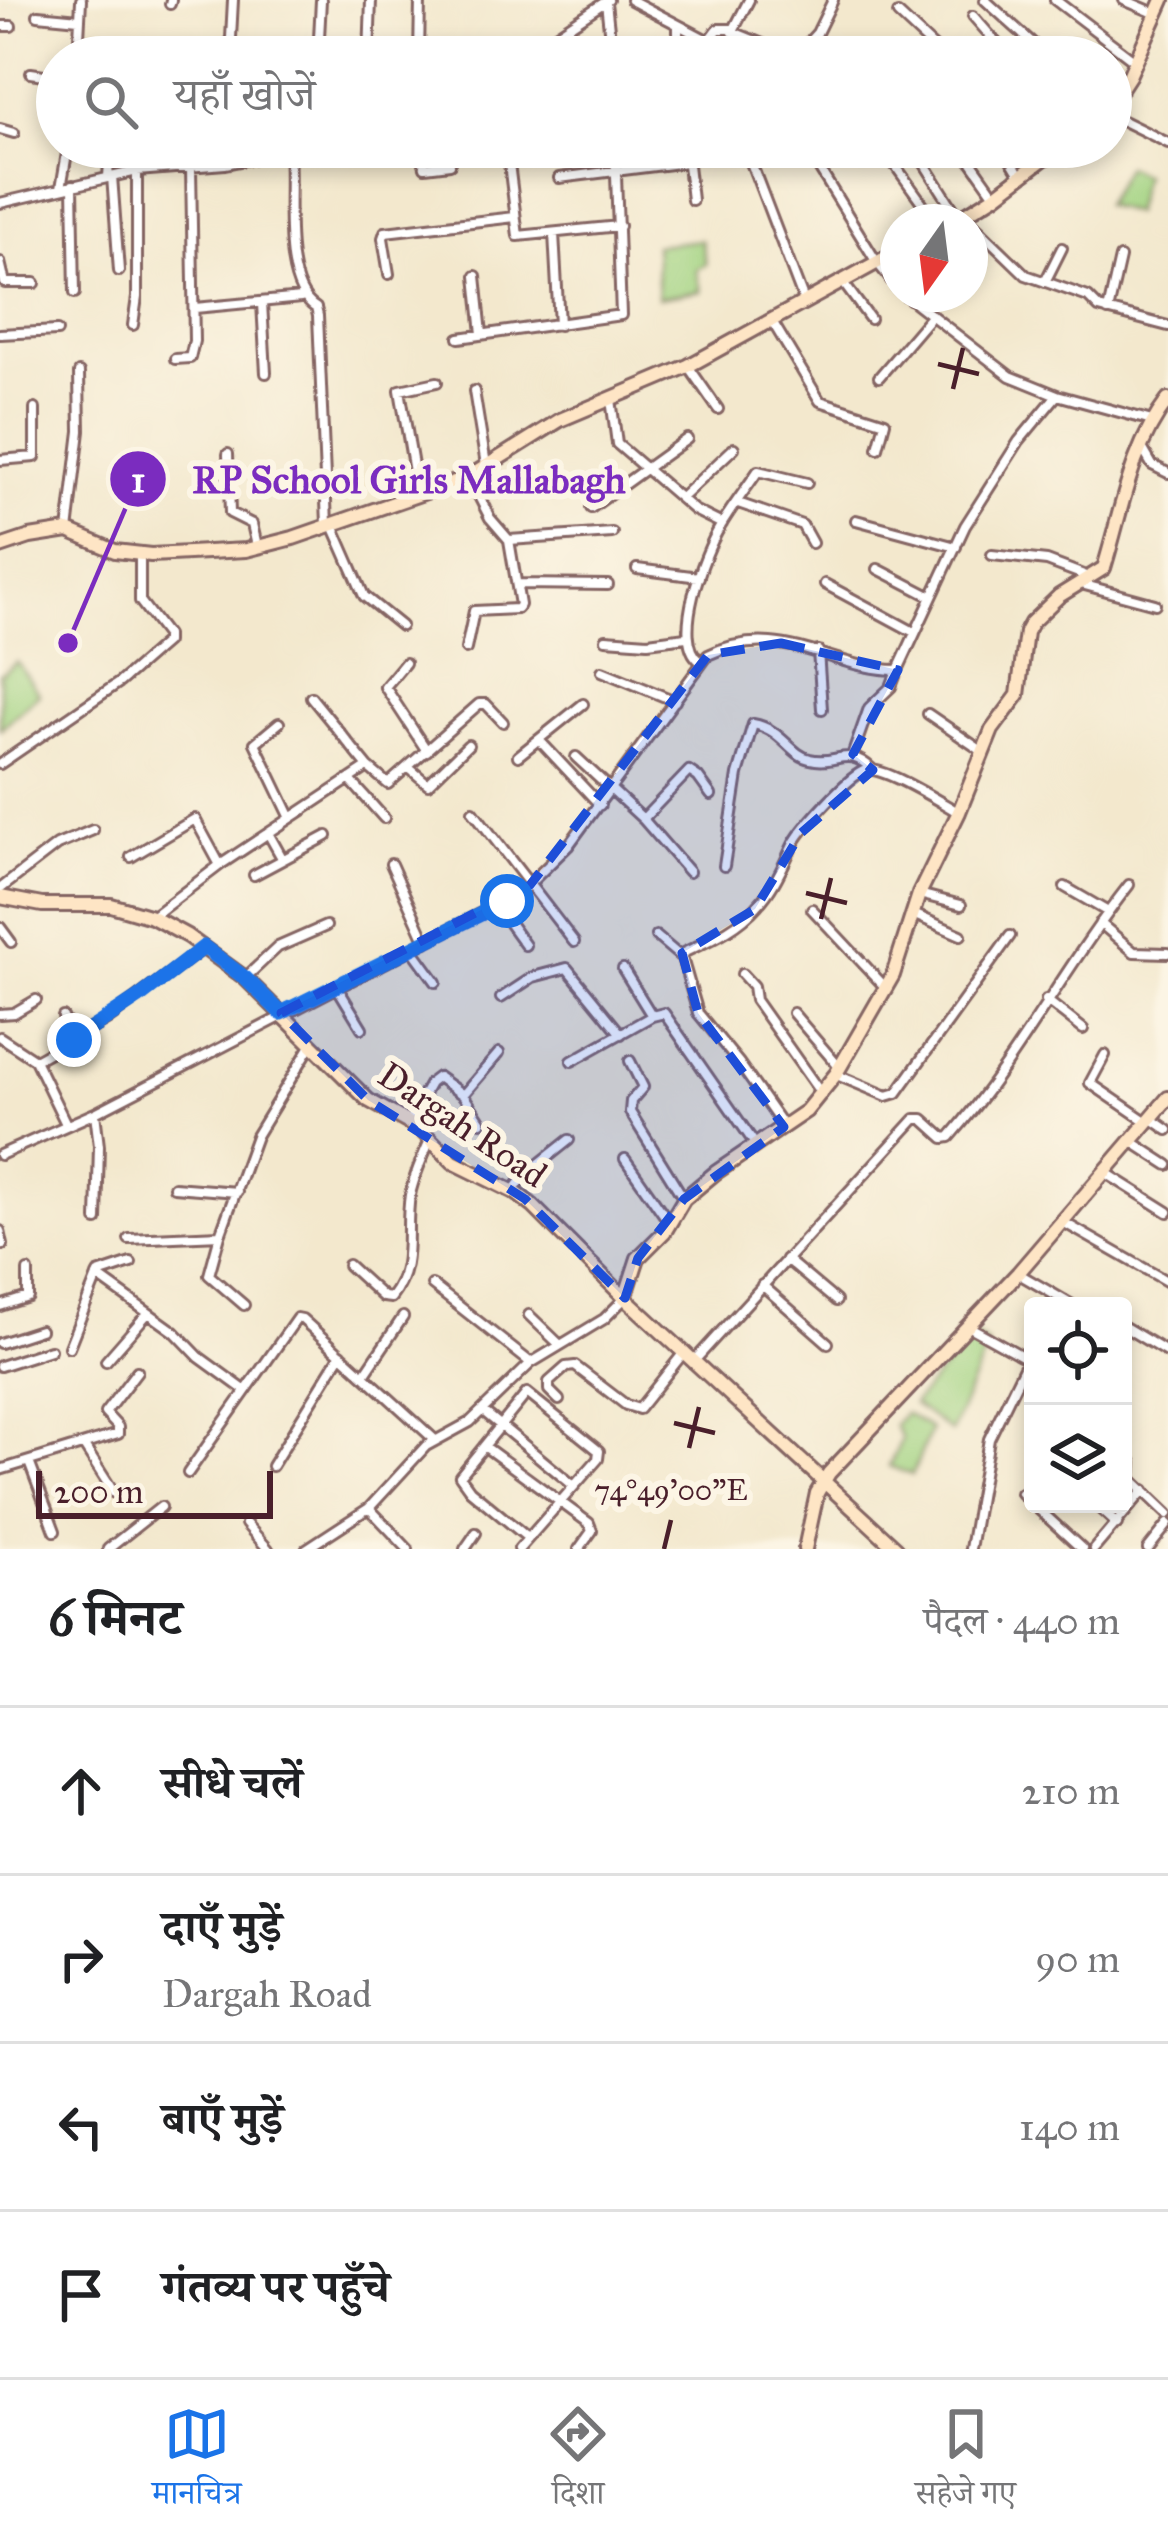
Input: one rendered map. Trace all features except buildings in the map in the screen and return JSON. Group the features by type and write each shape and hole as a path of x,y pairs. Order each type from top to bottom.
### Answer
{"street":[{"path":"79,36 81,0"},
{"path":"231,36 233,0"},
{"path":"319,36 321,0"},
{"path":"370,36 371,0"},
{"path":"419,36 420,0"},
{"path":"632,0 698,36"},
{"path":"731,31 749,0"},
{"path":"814,36 833,0"},
{"path":"985,0 1025,36"},
{"path":"1055,0 1102,36"},
{"path":"1124,0 1160,7 1132,69"},
{"path":"554,36 607,1 610,36"},
{"path":"898,14 922,36"},
{"path":"38,15 79,20"},
{"path":"973,16 991,36"},
{"path":"678,27 678,36"},
{"path":"713,36 718,29 743,36"},
{"path":"1132,59 1136,62"},
{"path":"31,73 36,74"},
{"path":"1132,126 1168,143"},
{"path":"0,129 14,133"},
{"path":"61,188 64,168"},
{"path":"110,168 119,271"},
{"path":"0,202 142,170 190,168 193,353 190,358 175,359"},
{"path":"290,168 293,192 288,214 302,298"},
{"path":"509,168 518,236 619,226"},
{"path":"459,338 621,315 616,168"},
{"path":"559,178 648,168"},
{"path":"689,168 692,200"},
{"path":"753,168 804,301"},
{"path":"819,168 880,266"},
{"path":"895,168 923,204"},
{"path":"927,168 950,204"},
{"path":"976,168 995,196"},
{"path":"1016,168 1021,175"},
{"path":"982,204 1030,168"},
{"path":"133,325 142,170"},
{"path":"73,185 75,293"},
{"path":"388,274 385,232 515,217"},
{"path":"554,233 559,325"},
{"path":"988,244 1013,266 1088,297 1095,306 1168,326"},
{"path":"1045,282 1062,248"},
{"path":"1108,311 1120,258"},
{"path":"0,548 30,536 68,531 99,546 140,554 197,555 257,547 418,495 469,477 560,420 688,366 880,259"},
{"path":"0,262 5,283 34,283"},
{"path":"476,276 482,334"},
{"path":"841,280 870,319"},
{"path":"195,308 302,298 316,308 330,523 364,596 401,626"},
{"path":"262,303 266,373"},
{"path":"928,312 996,369 1058,395 1151,421"},
{"path":"879,377 932,315"},
{"path":"771,320 820,400 885,422 878,448"},
{"path":"0,334 57,331"},
{"path":"688,366 718,409"},
{"path":"68,531 80,431 80,373"},
{"path":"418,495 400,394 405,386 437,382"},
{"path":"474,391 486,466"},
{"path":"852,756 869,708 891,687 956,547 1014,449 1058,395"},
{"path":"611,399 617,444 680,498 722,524"},
{"path":"306,1549 369,1508 435,1440 483,1411 531,1363 604,1319 625,1298 638,1258 670,1223 684,1199 806,1112 821,1094 893,975 911,913 992,730 1018,695 1031,622 1105,568 1141,445 1151,421 1168,400"},
{"path":"0,460 35,458 35,409"},
{"path":"591,508 687,439"},
{"path":"1141,445 1151,465 1168,473"},
{"path":"680,498 734,448"},
{"path":"228,454 230,513 252,524 257,547"},
{"path":"700,661 690,652 686,637 699,577 722,524 758,471 807,483"},
{"path":"466,649 472,612 519,608 509,539 490,518 469,477"},
{"path":"738,503 802,525 812,543"},
{"path":"856,520 956,547"},
{"path":"509,539 612,532"},
{"path":"0,764 120,682 166,642 166,635 140,601 140,554"},
{"path":"992,555 1047,561 1084,580 1155,604"},
{"path":"637,568 699,577"},
{"path":"878,569 930,596"},
{"path":"518,584 608,585"},
{"path":"825,584 914,632"},
{"path":"606,639 648,642 686,637"},
{"path":"0,1155 95,1113 530,885 600,805 700,661 718,650 764,642 898,670"},
{"path":"818,651 822,709"},
{"path":"405,663 385,687 427,751"},
{"path":"602,671 675,701"},
{"path":"311,697 388,784 482,703 503,722"},
{"path":"518,756 583,704"},
{"path":"928,715 984,752"},
{"path":"279,723 255,743 290,816"},
{"path":"724,866 738,776 753,724 781,735 810,760 852,756 959,812"},
{"path":"540,741 600,805"},
{"path":"409,768 428,784 468,745"},
{"path":"576,757 643,819 689,872"},
{"path":"152,917 290,816 368,766"},
{"path":"679,955 734,927 755,909 781,874 801,833 844,785 873,770"},
{"path":"643,819 688,772 711,795"},
{"path":"351,781 383,818"},
{"path":"473,811 574,942"},
{"path":"131,857 195,819 220,865"},
{"path":"0,893 57,845 93,830"},
{"path":"268,833 282,858"},
{"path":"254,875 327,836"},
{"path":"391,864 426,942"},
{"path":"559,1400 549,1390 549,1382 566,1367 575,1366 626,1406 639,1409 762,1285 915,1119 944,1138 950,1137 997,1080 1046,1000 1129,885"},
{"path":"1066,887 1108,912"},
{"name":"Dargah Road","path":"0,893 27,904 111,904 152,917 204,947 245,978 368,1100 408,1122 465,1170 513,1191 533,1206 625,1298 897,1549"},
{"path":"919,894 961,905"},
{"path":"497,906 525,945"},
{"path":"812,909 886,988"},
{"path":"911,913 962,935"},
{"path":"1100,923 1134,952 1168,953"},
{"path":"245,978 278,947 326,926"},
{"path":"0,927 10,942"},
{"path":"656,935 679,955 698,1013 784,1127"},
{"path":"793,1013 837,1071 887,1096 896,1093 1010,936"},
{"path":"35,1060 138,998 204,947"},
{"path":"412,949 436,982"},
{"path":"501,998 532,977 566,968 621,1034"},
{"path":"622,969 652,1016"},
{"path":"742,974 821,1094"},
{"path":"337,986 362,1028"},
{"path":"0,1014 36,1000"},
{"path":"1046,1000 1083,1029"},
{"path":"572,1061 652,1016 666,1015 755,1144"},
{"path":"63,1017 74,1040"},
{"path":"0,1037 35,1060 66,1124"},
{"path":"244,1306 209,1275 256,1136 313,1043"},
{"path":"463,1095 499,1053"},
{"path":"1105,1055 1090,1083 1168,1130"},
{"path":"630,1060 644,1087 631,1102 630,1112 684,1199"},
{"path":"408,1122 434,1078 445,1080 463,1095 481,1122"},
{"path":"806,1549 822,1483 1018,1273 1168,1098"},
{"path":"95,1113 97,1220"},
{"path":"348,1265 383,1298 395,1293 409,1258 412,1186 430,1138"},
{"path":"513,1191 568,1140"},
{"path":"1131,1141 1168,1165"},
{"path":"625,1159 670,1223"},
{"path":"1104,1172 1168,1212"},
{"path":"174,1187 237,1192"},
{"path":"1061,1222 1168,1282"},
{"path":"0,1231 3,1245"},
{"path":"129,1239 220,1234"},
{"path":"786,1259 836,1301"},
{"path":"69,1347 97,1276 131,1263"},
{"path":"0,1306 28,1297 28,1271"},
{"path":"1018,1273 1059,1297"},
{"path":"97,1276 243,1389"},
{"path":"432,1285 531,1363"},
{"path":"762,1285 828,1343"},
{"path":"106,1361 148,1312"},
{"path":"529,1316 558,1343"},
{"path":"364,1375 403,1317"},
{"path":"188,1473 297,1318 435,1440"},
{"path":"968,1327 1024,1358"},
{"path":"0,1343 40,1330"},
{"path":"1132,1331 1168,1353"},
{"path":"0,1366 50,1350"},
{"path":"272,1466 341,1354"},
{"path":"0,1470 118,1434 118,1427 105,1413 137,1371"},
{"path":"970,1549 989,1439 1024,1372"},
{"path":"519,1549 598,1460 595,1445 527,1394 462,1470 463,1483 528,1538"},
{"path":"483,1411 574,1486"},
{"path":"84,1446 114,1493"},
{"path":"484,1446 589,1523 592,1531 579,1549"},
{"path":"29,1462 55,1531"},
{"path":"1132,1479 1168,1514"},
{"path":"1094,1549 1144,1490"},
{"path":"1021,1493 1082,1549"},
{"path":"108,1549 161,1507"},
{"path":"369,1508 408,1549"},
{"path":"1105,1513 1117,1524"},
{"path":"246,1524 268,1549"},
{"path":"1148,1549 1168,1524"},
{"path":"465,1549 476,1533"}],"highlighted area":[{"path":"781,643 898,670 853,754 873,770 801,833 755,909 682,953 698,1013 784,1127 684,1199 638,1258 625,1298 525,1199 368,1100 281,1013 530,885 708,655"}],"green space":[{"path":"1125,168 1143,175 1133,213 1104,205"},
{"path":"701,240 706,264 696,269 701,291 658,298 655,245"},
{"path":"17,662 39,694 0,729 0,674"},
{"path":"973,1334 988,1345 951,1432 913,1404"},
{"path":"905,1413 931,1429 912,1475 889,1466 902,1439 894,1425"}],"place":[{"name":"RP School Girls Mallabagh","path":"68,643"}],"route":[{"path":"74,1040 204,947 281,1013 507,901"}]}
